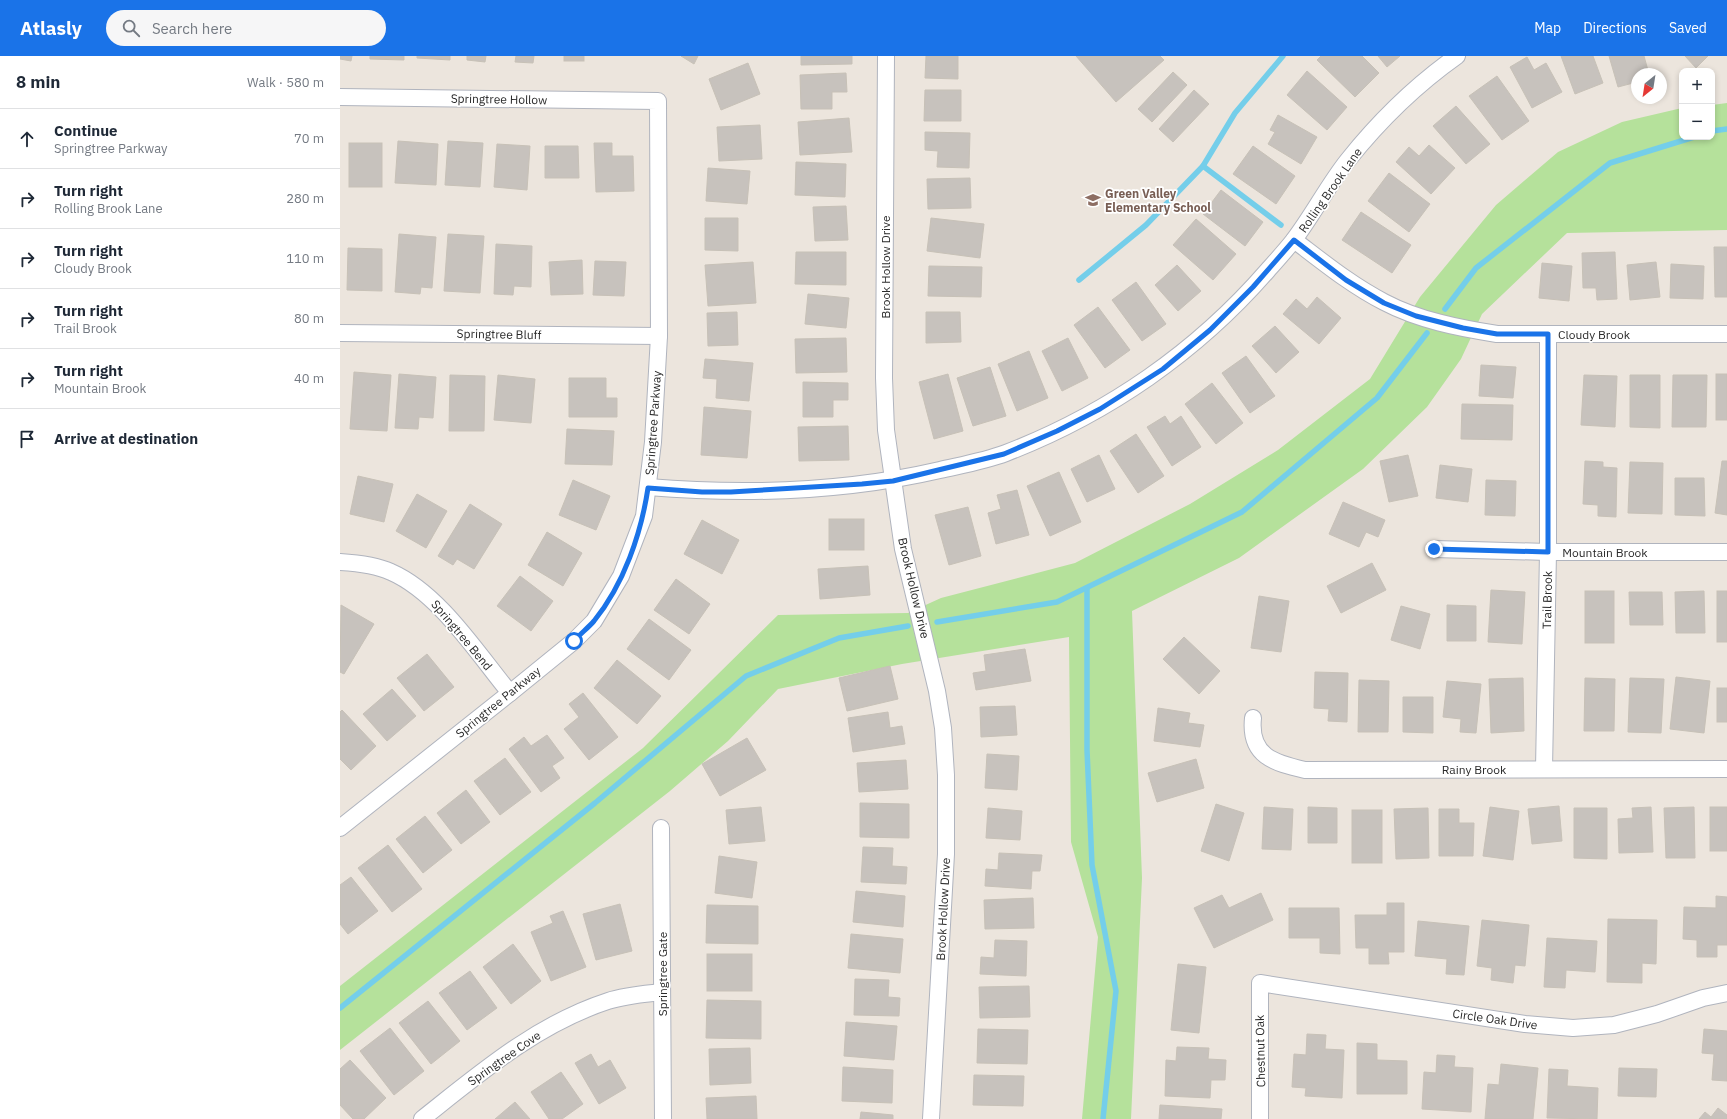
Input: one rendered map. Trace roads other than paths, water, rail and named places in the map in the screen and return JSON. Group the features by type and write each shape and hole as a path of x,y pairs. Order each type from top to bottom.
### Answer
{"street":[{"name":"Brook Hollow Drive","path":"886,56 884,378 886,430 903,549 938,691 945,759 946,854 931,1119"},
{"name":"Rolling Brook Lane","path":"648,488 702,492 731,492 893,481 1004,454 1057,431 1100,409 1163,369 1210,330 1253,287 1294,240 1347,161 1396,106 1433,73 1457,56"},
{"name":"Springtree Hollow","path":"340,97 658,101"},
{"name":"Springtree Parkway","path":"340,828 574,641 594,621 621,576 627,563 644,516 653,442 659,336 658,101"},
{"name":"Cloudy Brook","path":"1294,240 1346,280 1384,303 1416,316 1463,328 1497,334 1727,334"},
{"name":"Springtree Bluff","path":"340,333 659,336"},
{"name":"Trail Brook","path":"1544,769 1548,552 1548,334"},
{"name":"Mountain Brook","path":"1434,549 1548,552 1727,552"},
{"name":"Springtree Bend","path":"340,562 354,563 390,571 417,586 436,602 510,693"},
{"name":"Rainy Brook","path":"1253,718 1252,727 1256,743 1264,754 1277,763 1305,770 1727,769"},
{"name":"Springtree Gate","path":"661,828 663,1119"},
{"name":"Circle Oak Drive","path":"1260,983 1525,1024 1573,1028 1614,1025 1657,1014 1703,998 1727,993"},
{"name":"Chestnut Oak","path":"1260,983 1260,1119"},
{"name":"Springtree Cove","path":"422,1119 500,1058 537,1032 608,1001 631,995 662,992"}],"waterway":[{"path":"1079,280 1146,225 1203,166 1235,113 1283,56"},
{"path":"1715,131 1727,129"},
{"path":"1445,309 1476,268 1610,163 1684,140"},
{"path":"1203,166 1281,225"},
{"path":"937,622 1057,602 1242,512 1377,398 1427,333"},
{"path":"1087,588 1087,750 1092,865 1116,991 1103,1119"},
{"path":"340,1008 595,803 746,676 839,638 908,626"}],"place":[{"name":"Green Valley Elementary School","path":"1093,200"}]}
